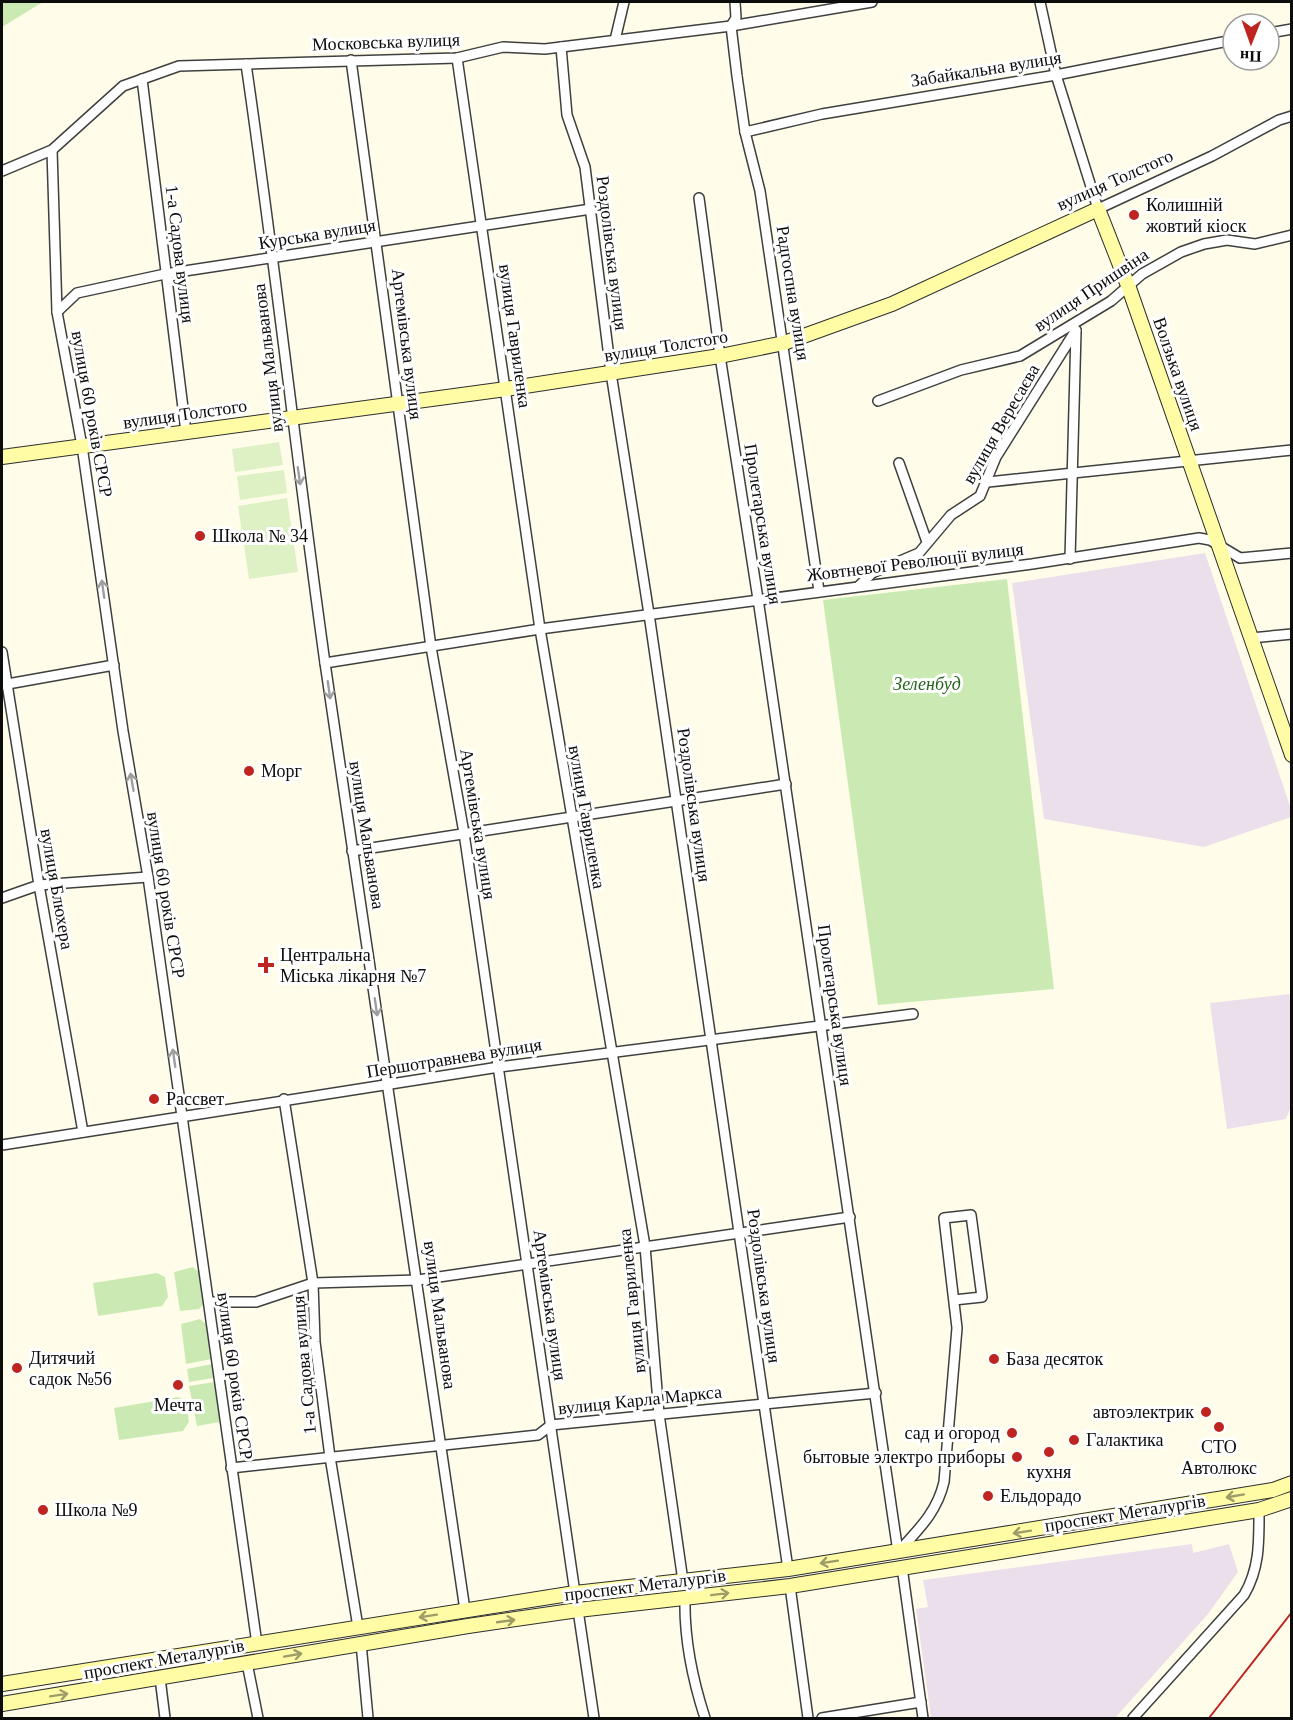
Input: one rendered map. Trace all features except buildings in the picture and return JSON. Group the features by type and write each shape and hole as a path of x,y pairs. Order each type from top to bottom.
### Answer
{"street":[{"path":"615,40 624,2"},
{"name":"Радгоспна вулиця","path":"735,2 736,18 731,26 745,132 760,191 819,591"},
{"name":"Московська вулиця","path":"2,171 51,150 123,86 179,66 457,58 502,47 561,47 731,26 872,2"},
{"name":"Волзька вулиця","path":"1040,2 1056,75 1098,208 1129,288 1251,638 1286,728 1292,755"},
{"name":"Забайкальна вулиця","path":"745,132 822,114 1056,75 1221,42"},
{"name":"Роздолівська вулиця","path":"561,47 567,115 585,167 611,373 650,614 788,1569"},
{"name":"вулиця Гавриленка","path":"457,58 540,629 570,817 645,1246 660,1414 683,1581"},
{"name":"Артемівська вулиця","path":"351,60 431,647 464,833 575,1593"},
{"name":"вулиця Мальванова","path":"246,64 274,257 291,418 325,663 465,1610"},
{"name":"1-а Садова вулиця","path":"142,79 186,432"},
{"name":"вулиця Толстого","path":"2,458 611,373 720,356 784,342 892,304 1212,156 1279,120 1292,116"},
{"name":"вулиця 60 років СРСР","path":"51,150 57,312 82,446 123,731 148,877 257,1644"},
{"name":"Пролетарська вулиця","path":"699,198 720,356 786,784 898,1552"},
{"name":"Курська вулиця","path":"57,312 77,293 165,274 591,209"},
{"name":"вулиця Пришвіна","path":"878,401 962,370 1020,356 1076,327 1129,288 1142,274 1180,252 1204,244 1227,240 1255,244 1292,235"},
{"path":"1070,559 1070,475 1076,327"},
{"name":"вулиця Вересаєва","path":"859,586 872,573 919,553 951,515 981,496 996,457 1076,327"},
{"path":"988,482 1292,450"},
{"path":"898,463 927,542"},
{"name":"Жовтневої Революції вулиця","path":"325,663 540,629 1070,559 1199,538 1210,540 1240,558 1292,553"},
{"path":"1251,638 1292,634"},
{"name":"вулиця Блюхера","path":"2,652 4,684 83,1131"},
{"path":"4,684 114,665"},
{"path":"352,852 786,784"},
{"path":"2,898 39,885 148,877"},
{"name":"Першотравнева вулиця","path":"2,1145 499,1067 912,1014"},
{"name":"1-а Садова вулиця","path":"284,1099 313,1283 315,1342 330,1457 358,1627"},
{"path":"923,1719 898,1552 932,1514 940,1500 944,1482 957,1328 944,1218 971,1215 982,1297 954,1300"},
{"path":"209,1302 256,1302 313,1283 418,1280 528,1262 850,1217"},
{"name":"вулиця Карла Маркса","path":"231,1468 538,1436 551,1425 876,1393"},
{"name":"проспект Металургів","path":"2,1684 575,1593 788,1569 898,1552 1273,1490 1292,1483"},
{"name":"проспект Металургів","path":"2,1704 468,1626 578,1610 790,1586 1259,1510 1292,1499"},
{"path":"1133,1719 1244,1595 1254,1579 1259,1556 1259,1510"},
{"path":"1127,1515 1132,1522 1130,1531"},
{"path":"788,1569 808,1719"},
{"path":"683,1581 687,1649 693,1684 705,1719"},
{"path":"575,1593 594,1719"},
{"path":"465,1610 468,1626"},
{"path":"358,1627 368,1719"},
{"path":"257,1644 253,1662 258,1719"},
{"path":"165,1719 169,1658"},
{"path":"822,1719 921,1702"}],"shaded area":[{"path":"1205,553 1291,809 1291,817 1204,847 1044,819 1012,583"},
{"path":"1291,994 1292,1104 1286,1119 1227,1129 1210,1003"},
{"path":"1192,1544 1193,1553 1229,1544 1238,1572 1208,1614 1115,1718 931,1718 916,1609 928,1607 923,1580"}],"green space":[{"path":"2,2 43,2 2,27"},
{"path":"279,442 283,465 235,472 232,449"},
{"path":"284,470 287,493 240,500 237,476"},
{"path":"287,498 298,572 249,579 238,506"},
{"name":"Зеленбуд","path":"1007,579 1054,989 878,1005 823,600"},
{"path":"193,1267 199,1272 204,1304 199,1309 180,1311 174,1272"},
{"path":"157,1273 165,1277 168,1297 162,1306 98,1316 93,1283"},
{"path":"200,1319 206,1324 212,1359 186,1364 181,1324"},
{"path":"212,1364 214,1378 189,1382 187,1369"},
{"path":"215,1382 220,1422 197,1426 189,1386"},
{"path":"178,1397 186,1401 189,1422 183,1431 119,1440 114,1408"}],"railway":[{"path":"1209,1718 1292,1612"}],"place":[{"name":"Колишній жовтий кіоск","path":"1134,215"},
{"name":"Школа № 34","path":"200,536"},
{"name":"Морг","path":"249,771"},
{"name":"Центральна Міська лікарня №7","path":"266,965"},
{"name":"Рассвет","path":"154,1099"},
{"name":"База десяток","path":"994,1359"},
{"name":"Дитячий садок №56","path":"17,1368"},
{"name":"Мечта","path":"178,1385"},
{"name":"автоэлектрик","path":"1206,1412"},
{"name":"СТО Автолюкс","path":"1219,1427"},
{"name":"сад и огород","path":"1012,1433"},
{"name":"Галактика","path":"1074,1440"},
{"name":"кухня","path":"1049,1452"},
{"name":"бытовые электро приборы","path":"1017,1457"},
{"name":"Ельдорадо","path":"988,1496"},
{"name":"Школа №9","path":"43,1510"}]}
